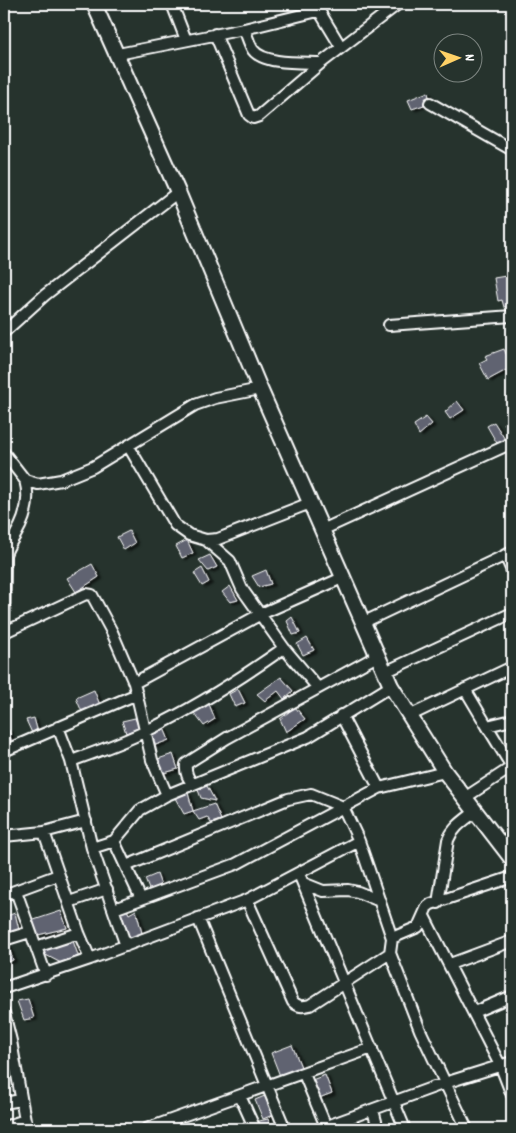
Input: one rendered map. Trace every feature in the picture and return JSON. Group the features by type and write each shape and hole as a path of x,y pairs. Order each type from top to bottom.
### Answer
{"street":[{"path":"95,4 178,192 260,389 342,578 391,686 445,772 512,858"},
{"path":"172,4 186,40"},
{"path":"215,34 249,116 253,118 259,116 321,63 398,4"},
{"path":"118,54 244,29 317,7 341,47"},
{"path":"244,29 254,51 261,57 273,60 321,63"},
{"path":"430,103 512,150"},
{"path":"4,332 46,295 178,192"},
{"path":"388,325 512,316"},
{"path":"25,480 38,484 61,480 78,474 129,447 162,424 195,405 215,398 260,389"},
{"path":"322,530 512,443"},
{"path":"129,447 175,525 189,535 206,540 218,539 310,503"},
{"path":"4,453 25,480 28,493 18,531 5,555 4,633 50,610 90,594 112,632 134,683 152,760 167,795"},
{"path":"28,493 38,484"},
{"path":"206,540 230,561 242,589 262,614 284,648 318,688"},
{"path":"362,623 509,553 512,571"},
{"path":"134,683 262,614 342,578"},
{"path":"385,672 512,613"},
{"path":"71,762 145,732 192,708 241,678 284,648"},
{"path":"193,786 187,776 186,764 227,738 377,656"},
{"path":"409,716 512,667"},
{"path":"92,848 114,841 140,810 167,795 193,786 308,737 391,686"},
{"path":"465,689 512,767 466,798"},
{"path":"4,751 137,694"},
{"path":"341,715 379,788"},
{"path":"487,726 512,720"},
{"path":"58,727 71,762 92,848 126,946"},
{"path":"114,909 236,864 379,788 445,772"},
{"path":"126,866 288,799 311,794 343,807 359,841 380,901 392,938 390,952 420,1030 467,1129"},
{"path":"438,902 451,832 476,811"},
{"path":"4,836 44,832 86,821"},
{"path":"44,832 90,960"},
{"path":"114,841 141,899"},
{"path":"4,988 90,960 301,878 359,841"},
{"path":"4,895 58,875"},
{"path":"392,938 418,928 427,907 512,877"},
{"path":"301,878 323,891 348,890 380,901"},
{"path":"301,878 405,1129"},
{"path":"69,902 107,889"},
{"path":"16,891 46,975"},
{"path":"247,900 293,1002 298,1006 303,1007 310,1004 390,952"},
{"path":"424,916 474,1012 501,1067 512,1095"},
{"path":"198,918 266,1087 285,1129"},
{"path":"4,940 30,932"},
{"path":"36,947 79,933"},
{"path":"450,964 512,941"},
{"path":"474,1012 512,996"},
{"path":"4,1013 7,1041 27,1125 4,1128"},
{"path":"146,1129 159,1127 372,1048"},
{"path":"304,1074 324,1128 445,1083 512,1062"},
{"path":"240,1096 255,1129"},
{"path":"4,1103 21,1100"},
{"path":"373,1110 378,1129"}],"building":[{"path":"428,92 430,103 412,109 408,100"},
{"path":"512,275 512,306 504,307 502,300 498,301 494,278"},
{"path":"504,349 512,367 488,380 479,363 487,359 485,356"},
{"path":"457,401 464,410 450,419 445,412"},
{"path":"426,417 432,424 419,435 414,425"},
{"path":"512,419 512,434 504,423"},
{"path":"494,422 506,441 498,445 487,426"},
{"path":"129,531 135,543 124,550 117,537"},
{"path":"187,540 193,553 182,558 176,546"},
{"path":"210,555 217,567 208,571 199,560"},
{"path":"92,564 99,577 76,592 67,578"},
{"path":"202,568 209,582 202,586 194,573"},
{"path":"266,570 271,584 259,587 252,576"},
{"path":"230,586 238,600 230,602 222,592"},
{"path":"292,617 300,633 293,635 287,621"},
{"path":"307,638 314,650 303,655 297,644"},
{"path":"281,677 293,691 284,699 278,691 265,701 257,694"},
{"path":"238,689 245,703 235,707 229,694"},
{"path":"94,690 100,705 82,712 76,698"},
{"path":"209,704 215,719 204,726 194,713"},
{"path":"295,707 305,719 286,732 280,719"},
{"path":"34,718 37,729 32,733 26,720"},
{"path":"135,718 139,728 126,733 122,721"},
{"path":"163,726 169,740 153,746 149,735"},
{"path":"9,730 11,740 5,742 4,731"},
{"path":"173,754 178,769 161,774 155,760"},
{"path":"207,786 215,801 201,798 198,790"},
{"path":"188,793 193,811 184,814 175,798"},
{"path":"214,804 221,820 211,823 207,817 199,820 193,811"},
{"path":"157,874 162,888 150,892 145,879"},
{"path":"126,908 129,914 136,910 142,933 128,940 118,910"},
{"path":"61,911 67,928 38,935 31,921"},
{"path":"15,913 19,930 4,935 4,917"},
{"path":"73,941 79,958 61,963 40,952"},
{"path":"8,945 13,960 4,964 4,946"},
{"path":"28,999 34,1018 24,1020 17,1001"},
{"path":"292,1045 301,1067 280,1076 271,1053"},
{"path":"4,1055 9,1076 4,1077"},
{"path":"325,1075 332,1093 319,1098 312,1080"},
{"path":"267,1095 275,1114 263,1119 255,1100"},
{"path":"268,1119 272,1129 258,1129 255,1122"}]}
